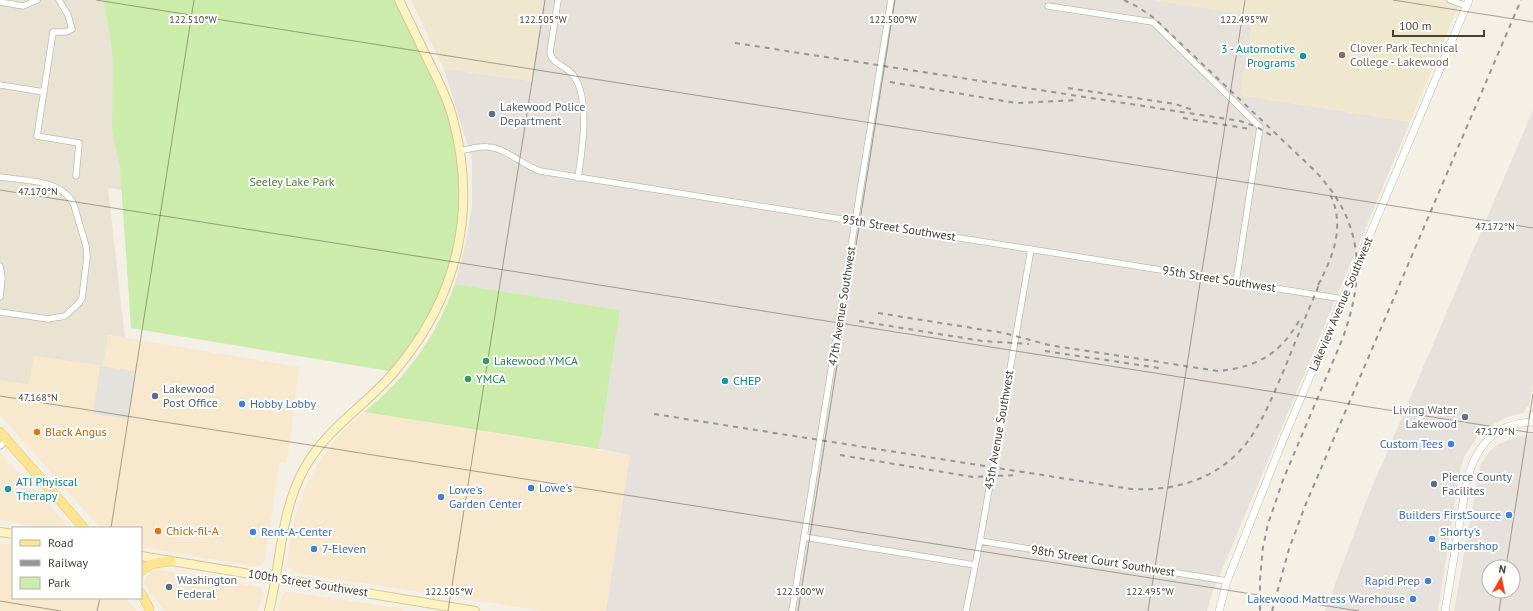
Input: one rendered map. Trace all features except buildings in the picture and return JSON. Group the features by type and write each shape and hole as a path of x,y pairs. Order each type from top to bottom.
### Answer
{"main road":[{"path":"269,611 276,578 286,513 304,469 317,449 332,431 395,372 413,349 429,325 441,300 456,258 464,193 460,151 453,118 441,86 399,0"},
{"path":"0,432 3,443 83,527"},
{"path":"0,532 12,534"},
{"name":"100th Street Southwest","path":"142,556 475,611"},
{"path":"142,571 146,566 151,564 171,561"},
{"path":"142,594 150,610"},
{"path":"142,599 150,610"}],"street":[{"path":"0,2 23,6 37,0"},
{"path":"59,0 68,16 72,29 66,32 53,32 37,136 79,143 76,176"},
{"path":"558,0 550,56 555,62 570,71 574,76 580,90 584,122 578,178"},
{"name":"47th Avenue Southwest","path":"792,611 891,0"},
{"path":"1450,0 1467,3"},
{"name":"Lakeview Avenue Southwest","path":"1218,611 1227,581 1282,440 1343,299 1467,3"},
{"path":"1048,6 1153,22 1260,127 1236,282"},
{"path":"0,86 44,92"},
{"name":"95th Street Southwest","path":"460,151 478,147 494,148 540,171 578,178 1343,299"},
{"path":"0,178 41,183 56,187 66,194 74,205 86,246 86,264 82,298 79,303 65,316 48,320 0,312"},
{"name":"45th Avenue Southwest","path":"966,611 980,541 1031,249"},
{"path":"0,266 2,277 0,296"},
{"path":"1445,611 1466,485 1469,470 1474,457 1482,445 1491,436 1518,423 1533,419"},
{"path":"804,537 975,565"},
{"name":"98th Street Court Southwest","path":"980,541 1227,581"}],"shaded area":[{"path":"0,0 103,0 110,35 113,63 122,190 108,188 125,338 108,335 103,366 34,356 29,385 0,380"},
{"path":"411,0 543,0 531,81 444,69"},
{"path":"543,0 1155,0 1254,16 1240,95 1410,122 1211,596 1207,611 606,611 630,455 599,449 620,310 455,284 466,242 472,206 472,160 444,69 531,81"},
{"name":"Clover Park Technical College - Lakewood","path":"1155,0 1461,0 1410,122 1240,95 1254,16"},
{"path":"1533,110 1533,383 1529,407 1527,407 1523,413 1507,417 1488,427 1477,437 1464,457 1459,473 1438,611 1325,611 1367,499"},
{"path":"108,335 299,367 287,463 281,462 279,464 265,560 262,564 256,567 142,547 142,527 99,527 0,415 0,380 29,385 34,356 103,366"},
{"path":"100,366 135,371 128,419 93,414"},
{"path":"364,412 630,455 606,611 544,611 292,571 288,567 287,562 292,528 304,490 317,466 331,445 347,427"},
{"path":"1533,434 1533,611 1454,611 1480,465 1490,451 1499,444 1518,436"},
{"path":"1,453 67,525 67,527 38,527 0,520"},
{"path":"0,543 12,545 12,599 127,599 137,611 0,611"},
{"path":"158,570 262,588 263,593 258,611 165,611 144,583 147,574 150,571"},
{"path":"286,592 403,609 402,611 278,611 282,596"}],"green space":[{"name":"Seeley Lake Park","path":"103,0 399,0 447,101 463,193 447,285 395,372 131,328 120,167 112,130 113,63 110,35"},
{"path":"455,284 620,310 599,449 364,412 394,385 419,354 439,321"}],"railway":[{"path":"1124,0 1138,7 1154,18 1313,169 1330,189 1342,209 1351,229 1356,250 1357,271 1355,293 1350,316 1342,340 1283,480 1268,524 1263,547 1260,579 1260,611"},
{"path":"1272,611 1289,549 1305,506 1521,0"},
{"path":"735,43 1240,121 1255,126 1274,137"},
{"path":"890,82 1016,103 1077,100"},
{"path":"1068,88 1175,104 1193,110"},
{"path":"1183,118 1250,129"},
{"path":"1318,285 1332,253 1337,230 1337,219 1331,196"},
{"path":"654,414 1131,489 1168,487 1186,483 1218,469 1245,445 1256,429 1268,405 1321,280"},
{"path":"878,313 1004,333 1049,345 1218,371 1244,366 1266,357 1283,343 1299,321"},
{"path":"859,321 982,341 1029,344"},
{"path":"1045,351 1159,368"},
{"path":"840,455 973,477 1017,475"}],"place":[{"name":"Clover Park Technical College - Lakewood","path":"1342,55"},
{"name":"3 - Automotive Programs","path":"1303,56"},
{"name":"Lakewood Police Department","path":"492,114"},
{"name":"Lakewood YMCA","path":"486,361"},
{"name":"YMCA","path":"468,379"},
{"name":"CHEP","path":"725,381"},
{"name":"Lakewood Post Office","path":"155,396"},
{"name":"Hobby Lobby","path":"242,404"},
{"name":"Living Water Lakewood","path":"1465,417"},
{"name":"Black Angus","path":"37,432"},
{"name":"Custom Tees","path":"1451,444"},
{"name":"Pierce County Facilites","path":"1434,484"},
{"name":"Lowe's","path":"531,488"},
{"name":"ATI Phyiscal Therapy","path":"8,489"},
{"name":"Lowe's Garden Center","path":"441,497"},
{"name":"Builders FirstSource","path":"1509,515"},
{"name":"Chick-fil-A","path":"158,531"},
{"name":"Rent-A-Center","path":"253,532"},
{"name":"Shorty's Barbershop","path":"1432,539"},
{"name":"7-Eleven","path":"314,549"},
{"name":"Rapid Prep","path":"1428,581"},
{"name":"Washington Federal","path":"169,587"},
{"name":"Lakewood Mattress Warehouse","path":"1413,599"}]}
